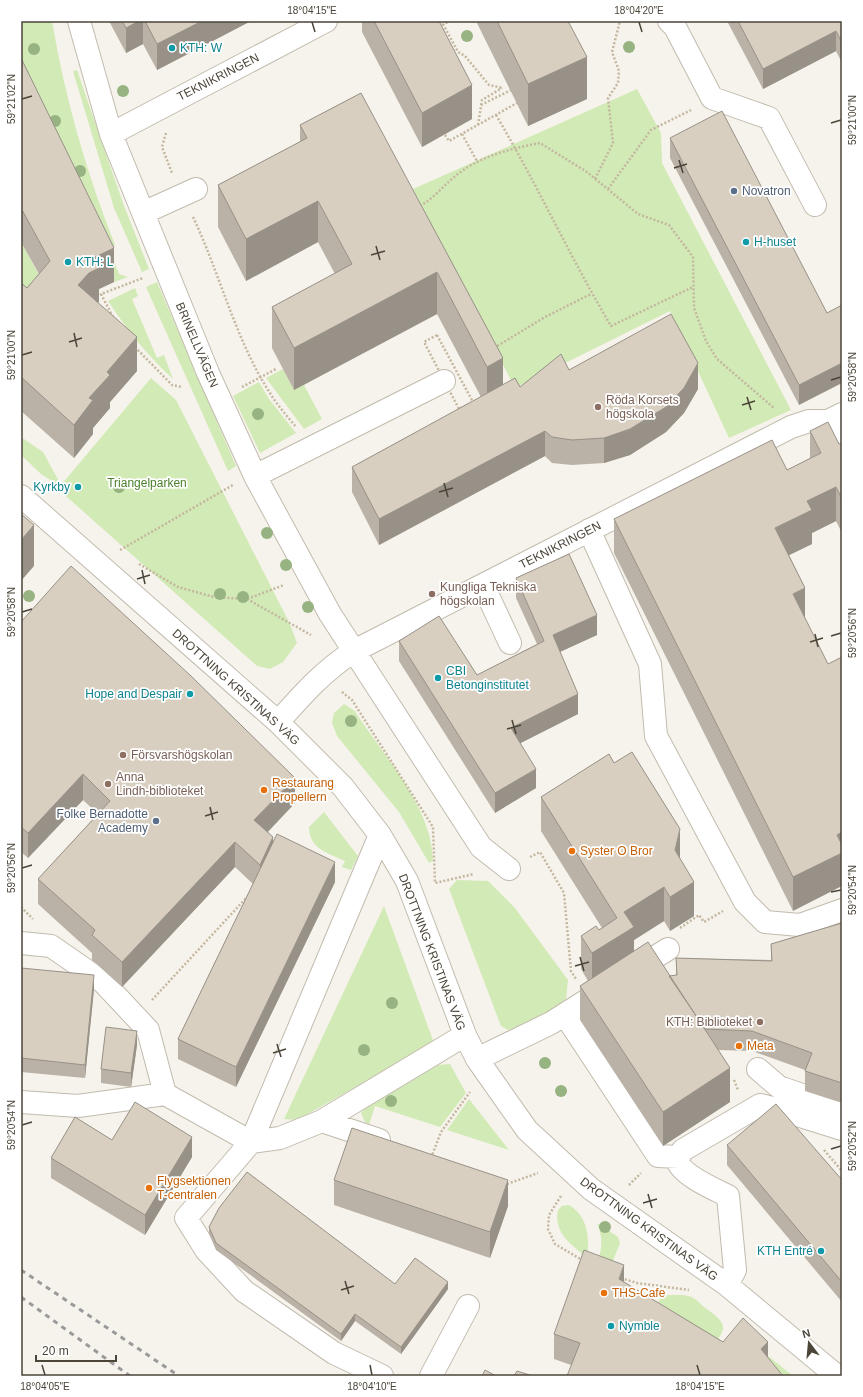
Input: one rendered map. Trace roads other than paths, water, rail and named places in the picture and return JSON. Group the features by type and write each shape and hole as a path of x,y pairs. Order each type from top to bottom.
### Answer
{"street":[{"name":"BRINELLVÄGEN","path":"79,21 111,134 165,269 220,399 255,476 330,614 482,847 509,869"},
{"name":"TEKNIKRINGEN","path":"111,134 326,21"},
{"path":"669,21 675,27 712,98 769,118 815,205"},
{"path":"143,213 189,192"},
{"path":"255,476 444,381"},
{"name":"TEKNIKRINGEN","path":"278,722 316,679 354,651 791,427 809,421 835,418"},
{"path":"835,418 842,447"},
{"name":"DROTTNING KRISTINAS VÄG","path":"21,496 278,722 343,787 380,835 407,881 465,1035 477,1059 527,1130 591,1190 727,1285 837,1376"},
{"path":"589,530 650,664 656,736 745,902 765,922 800,925 842,910"},
{"path":"483,585 510,643"},
{"path":"380,835 251,1142 186,1218 206,1250 244,1291 334,1353 382,1376"},
{"path":"477,1059 565,1015 672,940"},
{"path":"21,944 51,946 103,982 148,1030 166,1094"},
{"path":"565,1015 658,1156 679,1156"},
{"path":"21,1102 78,1106 166,1094 251,1142 280,1138 322,1121 465,1035"},
{"path":"758,1069 779,1087 842,1109"},
{"path":"727,1285 735,1270 728,1196 685,1172 678,1165 677,1160 683,1150 760,1105 842,1129"},
{"path":"322,1121 394,1146"},
{"path":"431,1376 468,1306"}],"railway":[{"path":"21,1270 179,1376"},
{"path":"21,1297 130,1376"}],"place":[{"name":"KTH: W","path":"172,48"},
{"name":"Novatron","path":"734,191"},
{"name":"H-huset","path":"746,242"},
{"name":"KTH: L","path":"68,262"},
{"name":"Röda Korsets högskola","path":"598,407"},
{"name":"Kyrkby","path":"78,487"},
{"name":"Kungliga Tekniska högskolan","path":"432,594"},
{"name":"CBI Betonginstitutet","path":"438,678"},
{"name":"Hope and Despair","path":"190,694"},
{"name":"Försvarshögskolan","path":"123,755"},
{"name":"Anna Lindh-biblioteket","path":"108,784"},
{"name":"Restaurang Propellern","path":"264,790"},
{"name":"Folke Bernadotte Academy","path":"156,821"},
{"name":"Syster O Bror","path":"572,851"},
{"name":"KTH: Biblioteket","path":"760,1022"},
{"name":"Meta","path":"739,1046"},
{"name":"Flygsektionen T-centralen","path":"149,1188"},
{"name":"KTH Entré","path":"821,1251"},
{"name":"THS-Cafe","path":"604,1293"},
{"name":"Nymble","path":"611,1326"}],"park label":[{"name":"Triangelparken","path":"147,483"}]}
